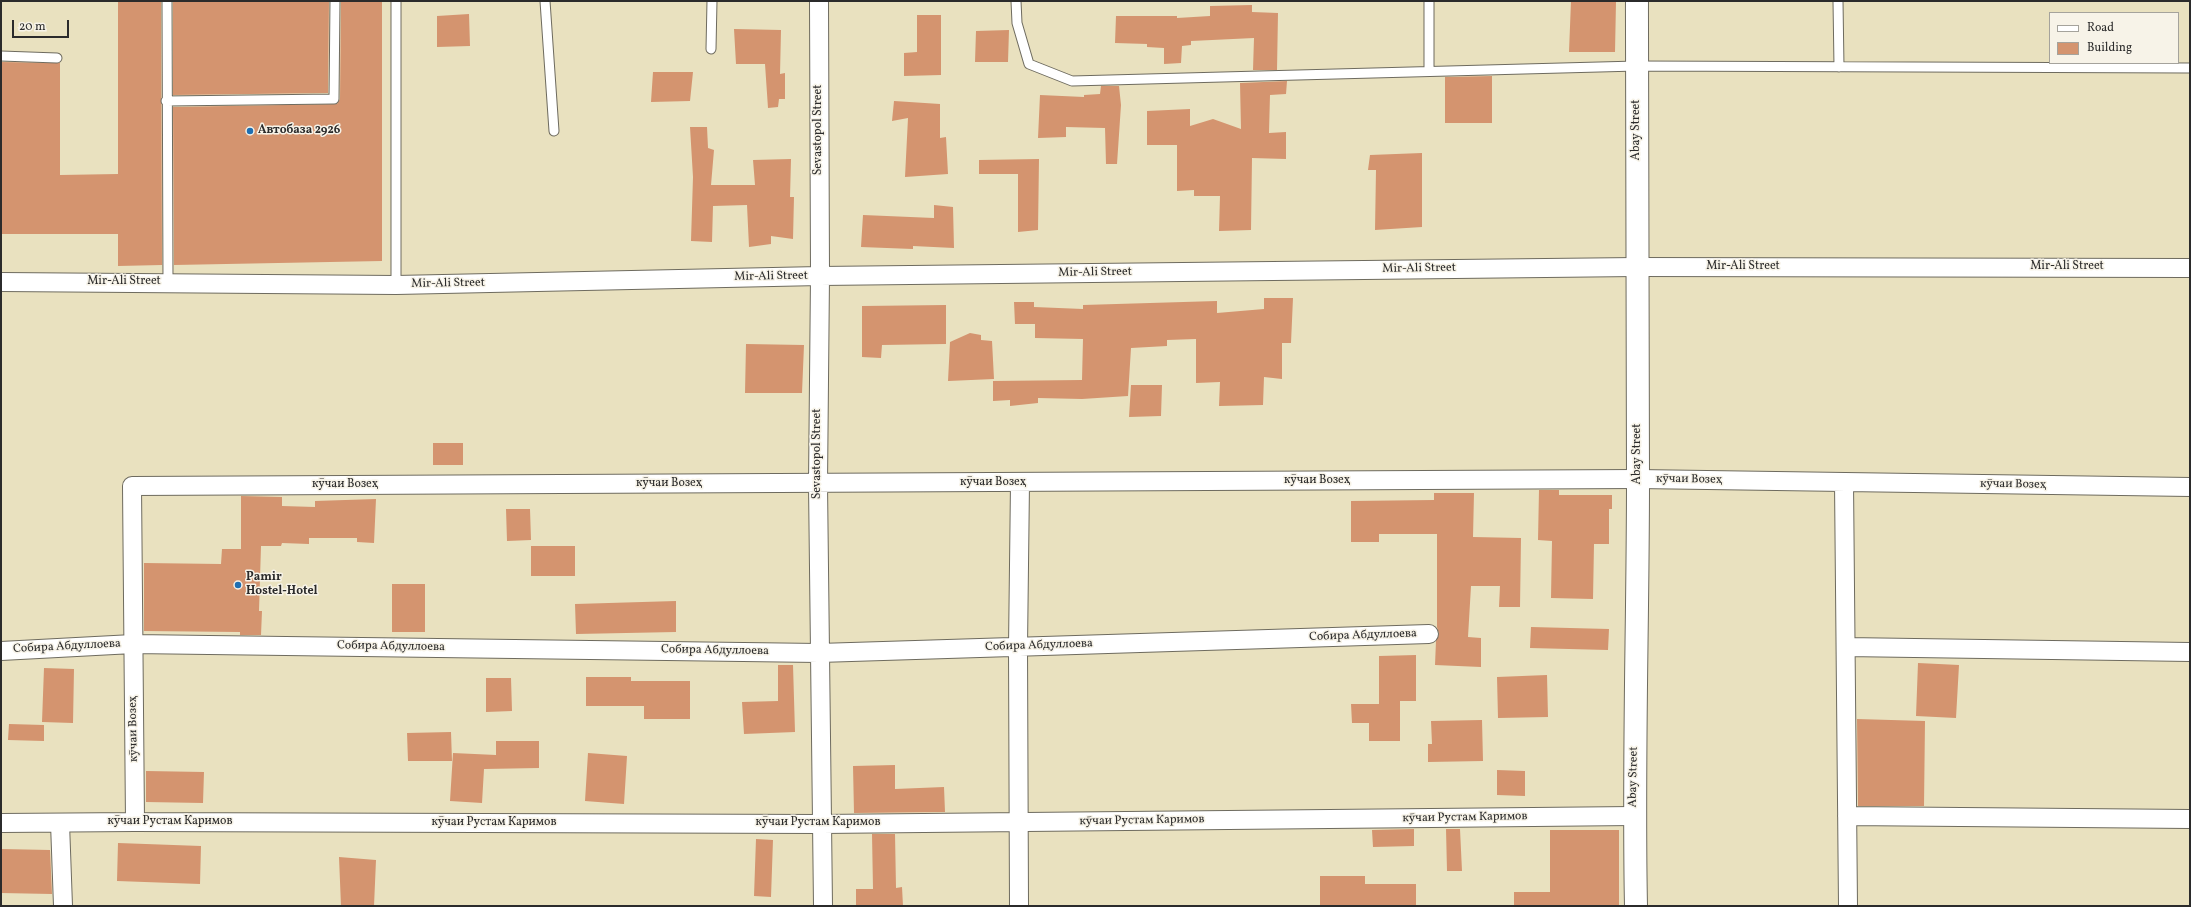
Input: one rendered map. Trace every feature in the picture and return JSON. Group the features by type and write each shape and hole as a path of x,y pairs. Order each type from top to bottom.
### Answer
{"street":[{"name":"Sevastopol Street","path":"819,1 820,276 818,484 823,906"},
{"name":"Abay Street","path":"1636,906 1634,816 1638,479 1636,267 1638,1"},
{"name":"Mir-Ali Street","path":"1,282 168,282 396,285 820,276 1636,267 2190,268"},
{"name":"кӯчаи Возеҳ","path":"135,822 132,486 1638,479 2190,487"},
{"path":"1844,482 1848,906"},
{"path":"1019,906 1018,647 1020,483"},
{"name":"Собира Абдуллоева","path":"1,650 133,644 819,652 1429,634"},
{"path":"1846,647 2190,652"},
{"name":"кӯчаи Рустам Каримов","path":"1,823 822,824 1634,816"},
{"path":"1847,816 2190,819"},
{"path":"60,823 62,906"}],"lane":[{"path":"167,1 166,101 168,282"},
{"path":"166,101 334,99 335,1"},
{"path":"396,1 396,285"},
{"path":"545,1 554,131"},
{"path":"712,1 712,49"},
{"path":"1016,1 1017,23 1029,64 1072,81 1637,66 2190,68"},
{"path":"1429,1 1429,72"},
{"path":"1838,1 1839,67"},
{"path":"1,56 57,58"}],"building":[{"path":"118,1 161,1 162,265 118,266 118,234 1,234 1,62 60,63 60,175 118,174"},
{"path":"173,1 329,1 328,93 173,95"},
{"path":"341,1 382,1 382,261 174,265 173,107 337,104 340,99"},
{"path":"1571,1 1616,2 1615,52 1569,52"},
{"path":"1252,5 1252,12 1278,13 1277,70 1253,70 1254,38 1191,41 1191,45 1182,46 1181,63 1164,64 1164,48 1147,47 1147,44 1115,43 1116,16 1177,16 1177,18 1210,16 1210,6"},
{"path":"469,14 470,46 437,47 437,16"},
{"path":"917,15 941,15 941,75 904,76 904,53 917,52"},
{"path":"734,29 781,30 780,74 785,73 785,99 779,99 778,107 768,108 765,64 736,64"},
{"path":"1009,30 1008,62 975,62 976,31"},
{"path":"653,72 693,72 690,101 651,102"},
{"path":"1492,76 1492,123 1445,123 1445,77"},
{"path":"1287,81 1286,94 1270,95 1269,133 1286,132 1286,159 1252,158 1251,230 1219,231 1220,196 1194,196 1194,190 1177,191 1177,145 1147,145 1147,111 1190,109 1190,126 1213,119 1241,129 1240,83"},
{"path":"1101,86 1119,86 1121,105 1117,164 1106,164 1105,128 1066,127 1066,137 1038,138 1040,95 1084,97 1084,95 1100,94"},
{"path":"894,101 940,104 940,138 946,137 948,174 905,177 908,118 892,121"},
{"path":"690,127 707,127 708,148 714,150 711,185 755,185 753,160 791,159 790,197 794,197 793,239 771,236 771,244 749,247 747,205 713,206 712,242 691,241 693,177"},
{"path":"1422,153 1422,227 1375,230 1376,170 1368,170 1370,155"},
{"path":"1039,159 1038,230 1018,232 1018,174 979,174 979,160"},
{"path":"934,205 953,207 954,248 913,246 913,249 861,247 863,215 934,218"},
{"path":"1264,298 1293,298 1291,343 1282,343 1282,379 1264,377 1263,405 1219,406 1220,382 1196,383 1196,339 1167,340 1167,346 1131,348 1128,396 1082,399 1038,398 1038,403 1010,406 1010,400 993,401 993,381 1082,380 1083,339 1035,338 1035,324 1015,324 1014,302 1034,302 1034,307 1083,309 1083,305 1217,301 1217,313 1264,309"},
{"path":"946,305 946,344 882,345 881,358 862,357 862,306"},
{"path":"970,333 981,335 981,340 992,341 994,379 948,381 950,342"},
{"path":"746,344 804,345 802,393 745,393"},
{"path":"1131,385 1162,385 1161,416 1129,417"},
{"path":"433,443 463,443 463,465 433,465"},
{"path":"1539,490 1559,490 1559,495 1612,495 1612,509 1609,509 1609,544 1594,544 1593,599 1551,598 1552,541 1538,540"},
{"path":"1434,493 1474,493 1473,537 1521,538 1520,607 1499,607 1500,586 1471,586 1468,637 1481,638 1481,667 1435,665 1436,641 1439,634 1437,627 1437,534 1379,534 1379,542 1351,542 1351,501 1434,500"},
{"path":"241,496 282,497 282,506 315,507 315,501 376,499 374,543 357,542 357,538 309,538 309,544 282,543 281,546 261,546 259,611 262,611 261,635 240,635 240,632 144,631 144,563 221,564 222,549 241,549"},
{"path":"506,509 530,509 531,540 507,541"},
{"path":"531,546 575,546 575,576 531,576"},
{"path":"392,584 425,584 425,632 392,632"},
{"path":"676,601 676,632 576,634 575,604"},
{"path":"1531,627 1609,629 1608,650 1530,648"},
{"path":"1416,655 1416,701 1400,701 1400,741 1369,741 1369,723 1352,723 1351,704 1379,704 1379,656"},
{"path":"1918,663 1959,665 1956,718 1916,716"},
{"path":"778,665 793,665 795,732 744,734 742,702 778,701"},
{"path":"44,668 74,669 73,723 42,722"},
{"path":"1547,675 1548,717 1498,718 1497,677"},
{"path":"586,677 631,677 631,681 690,681 690,719 644,719 644,706 586,706"},
{"path":"486,678 511,678 512,711 486,712"},
{"path":"1857,719 1925,721 1924,806 1858,806"},
{"path":"1482,720 1483,761 1428,762 1428,744 1432,744 1431,721"},
{"path":"9,724 44,725 44,741 8,740"},
{"path":"451,732 452,761 408,761 407,733"},
{"path":"496,741 539,741 539,768 484,769 482,803 450,801 453,753 496,755"},
{"path":"588,753 627,756 624,804 585,801"},
{"path":"895,765 895,789 944,787 945,812 854,813 853,766"},
{"path":"1497,770 1525,771 1525,796 1497,795"},
{"path":"146,771 204,772 203,803 146,802"},
{"path":"1414,829 1414,846 1373,847 1372,830"},
{"path":"1446,829 1460,829 1462,871 1447,871"},
{"path":"1550,830 1619,830 1619,906 1514,906 1514,892 1550,892"},
{"path":"872,834 895,834 896,888 902,887 903,906 856,906 856,889 873,889"},
{"path":"756,839 773,840 771,897 754,896"},
{"path":"118,843 201,846 200,884 117,881"},
{"path":"1,849 50,850 52,894 1,893"},
{"path":"339,857 376,860 374,906 341,906"},
{"path":"1320,876 1365,876 1365,884 1416,884 1416,906 1320,906"}],"place":[{"name":"Автобаза 2926","path":"250,131"},
{"name":"Pamir Hostel-Hotel","path":"238,585"}]}
